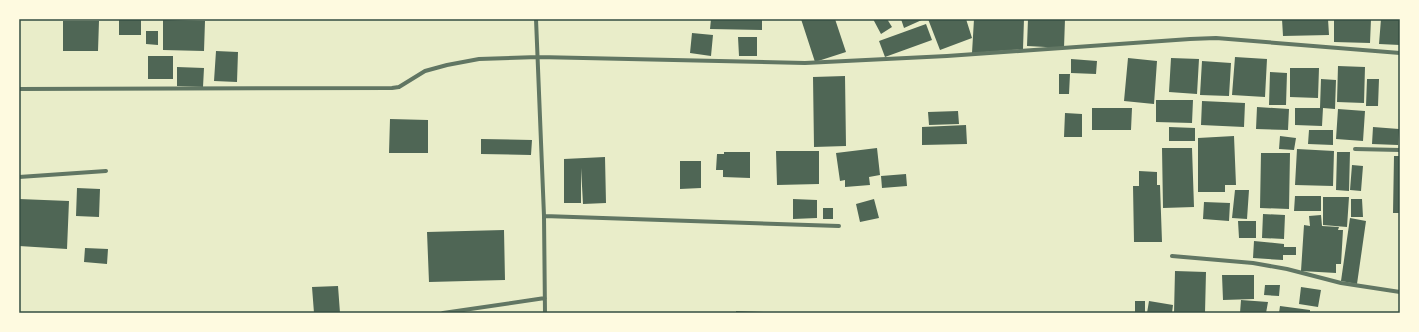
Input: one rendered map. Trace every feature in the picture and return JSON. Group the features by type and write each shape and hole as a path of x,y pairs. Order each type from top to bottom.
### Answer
{"street":[{"path":"536,19 544,216 545,313"},
{"path":"19,89 392,88 399,87 425,72 447,65 479,59 538,57 805,63 947,56 1216,38 1400,53"},
{"path":"1355,149 1400,150"},
{"path":"19,177 106,171"},
{"path":"544,216 839,226"},
{"path":"1172,256 1253,263 1287,269 1341,283 1400,292"},
{"path":"443,313 545,298"}],"building":[{"path":"711,19 762,19 762,30 710,29"},
{"path":"801,19 835,19 846,52 815,62"},
{"path":"873,19 887,19 892,27 881,34"},
{"path":"901,19 924,19 904,28"},
{"path":"928,19 966,19 972,38 940,50"},
{"path":"974,19 1024,19 1023,49 972,53"},
{"path":"1028,19 1065,19 1064,48 1027,46"},
{"path":"1282,19 1328,19 1329,35 1283,36"},
{"path":"1334,19 1371,19 1370,43 1334,42"},
{"path":"1381,19 1400,19 1400,45 1379,44"},
{"path":"119,20 141,20 141,35 119,35"},
{"path":"163,20 205,21 204,51 163,50"},
{"path":"63,21 99,21 98,51 63,51"},
{"path":"926,24 932,40 885,57 879,41"},
{"path":"146,31 158,31 158,45 146,44"},
{"path":"692,33 713,35 711,56 690,53"},
{"path":"738,37 757,37 757,56 739,56"},
{"path":"216,51 238,52 237,82 214,81"},
{"path":"148,56 173,56 173,79 148,79"},
{"path":"1235,57 1267,59 1265,97 1232,95"},
{"path":"1128,58 1157,61 1154,104 1124,101"},
{"path":"1171,58 1199,59 1197,94 1169,92"},
{"path":"1071,59 1097,61 1096,74 1071,73"},
{"path":"1202,61 1231,63 1229,96 1200,95"},
{"path":"1338,66 1365,67 1364,103 1337,102"},
{"path":"177,67 204,68 203,87 177,86"},
{"path":"1290,68 1319,68 1318,98 1290,97"},
{"path":"1270,72 1287,73 1286,105 1269,105"},
{"path":"1059,74 1070,74 1069,94 1059,94"},
{"path":"845,76 846,146 814,147 813,77"},
{"path":"1321,79 1336,80 1335,109 1323,108 1322,126 1295,125 1295,108 1320,108"},
{"path":"1367,79 1379,79 1378,106 1366,106"},
{"path":"1156,100 1193,100 1192,123 1156,122"},
{"path":"1202,101 1245,103 1244,127 1201,125"},
{"path":"1257,107 1289,109 1288,130 1256,129"},
{"path":"1092,108 1132,108 1131,130 1092,130"},
{"path":"1338,109 1365,111 1363,141 1336,139"},
{"path":"958,111 959,124 929,125 928,112"},
{"path":"1065,113 1082,114 1082,137 1064,137"},
{"path":"390,119 428,120 428,153 389,153"},
{"path":"966,125 967,144 922,145 922,127"},
{"path":"1169,127 1195,128 1195,141 1169,141"},
{"path":"1373,127 1399,129 1398,145 1372,144"},
{"path":"1309,130 1333,130 1333,145 1308,144"},
{"path":"1234,136 1236,185 1225,185 1225,192 1198,192 1198,138"},
{"path":"1280,136 1296,138 1294,150 1279,149"},
{"path":"481,139 532,140 531,155 481,154"},
{"path":"877,148 880,175 869,177 870,185 845,187 845,180 840,181 836,153"},
{"path":"1162,148 1192,148 1194,207 1163,208"},
{"path":"1297,149 1334,151 1333,186 1295,185"},
{"path":"776,151 819,151 819,184 777,185"},
{"path":"724,152 750,152 750,178 723,177 723,170 716,170 717,154 724,154"},
{"path":"1337,152 1350,152 1349,191 1336,190"},
{"path":"1261,153 1290,153 1289,209 1260,208"},
{"path":"1394,156 1400,156 1400,213 1393,213"},
{"path":"605,157 606,203 583,204 581,168 581,203 564,203 564,159"},
{"path":"680,161 701,161 701,188 680,189"},
{"path":"1352,165 1363,166 1361,191 1350,190"},
{"path":"1139,171 1157,172 1157,185 1160,185 1162,242 1134,242 1133,186 1139,186"},
{"path":"906,174 907,186 882,188 881,176"},
{"path":"77,188 100,189 99,217 76,216"},
{"path":"1235,190 1249,190 1247,219 1232,218"},
{"path":"1295,196 1321,196 1321,211 1294,211"},
{"path":"1323,197 1349,197 1347,227 1323,225"},
{"path":"19,199 69,201 67,249 19,246"},
{"path":"793,199 817,200 817,218 793,219"},
{"path":"874,199 879,218 860,222 856,204"},
{"path":"1351,199 1362,199 1363,217 1351,217"},
{"path":"1204,202 1230,203 1229,221 1203,219"},
{"path":"823,208 833,208 833,219 823,219"},
{"path":"1263,214 1285,215 1284,239 1262,238"},
{"path":"1321,215 1322,226 1339,227 1338,230 1343,230 1341,264 1336,264 1336,273 1301,271 1304,225 1310,226 1309,216"},
{"path":"1350,218 1366,221 1357,284 1341,281"},
{"path":"1238,221 1256,221 1256,238 1239,238"},
{"path":"504,230 505,280 429,282 427,232"},
{"path":"1254,241 1284,244 1284,247 1296,247 1296,255 1283,255 1283,260 1253,258"},
{"path":"85,248 108,249 107,264 84,262"},
{"path":"1175,271 1206,272 1205,313 1174,313"},
{"path":"1222,275 1254,275 1254,299 1223,300"},
{"path":"1265,285 1280,285 1279,296 1264,295"},
{"path":"338,286 340,313 314,313 312,287"},
{"path":"1301,287 1321,290 1318,307 1299,304"},
{"path":"1241,300 1268,302 1266,313 1240,313"},
{"path":"1135,301 1145,301 1145,313 1135,313"},
{"path":"1149,301 1173,305 1172,313 1147,313"},
{"path":"1280,306 1310,310 1310,313 1279,313"},
{"path":"736,311 765,312 765,313 736,313"}]}
